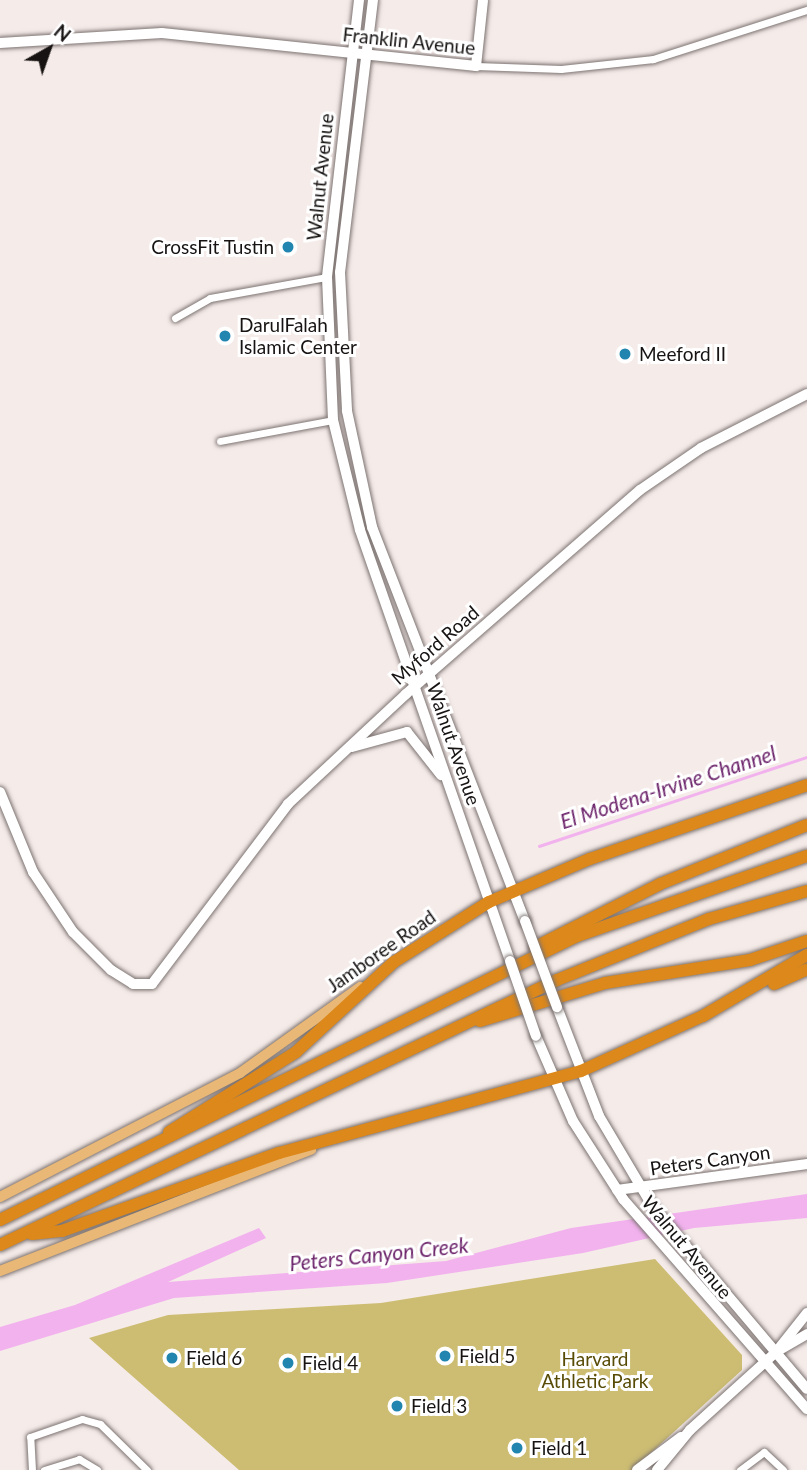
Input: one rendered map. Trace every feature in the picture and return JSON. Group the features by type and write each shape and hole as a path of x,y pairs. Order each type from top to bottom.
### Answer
{"highway":[{"name":"Jamboree Road","path":"394,962 489,902 513,891 804,787"},
{"path":"445,1001 597,915 807,825"},
{"path":"0,1220 577,936 807,856"},
{"path":"0,1245 463,1024 686,928 807,891"},
{"path":"463,1024 605,983 750,960 807,941"},
{"path":"703,1016 807,956"},
{"path":"155,1144 296,1052 394,962"},
{"path":"21,1235 62,1231 279,1153 552,1082 807,968"}],"main road":[{"name":"Walnut Avenue","path":"359,0 327,277 334,420 360,530 552,1082 634,1214 807,1409"},
{"name":"Walnut Avenue","path":"373,0 340,272 342,367 372,527 581,1071 640,1187 655,1210 807,1389"},
{"path":"476,66 483,0"},
{"name":"Franklin Avenue","path":"0,43 162,33 476,66"},
{"name":"Myford Road","path":"0,792 21,849 62,919 90,953 144,987 161,978 288,804 427,675 640,490 701,447 807,394"},
{"path":"345,750 391,731 412,734 458,808"},
{"name":"Jamboree Road","path":"0,1197 240,1073 394,962"},
{"path":"0,1270 344,1138"},
{"name":"Peters Canyon","path":"617,1190 807,1164"},
{"path":"638,1470 690,1430 776,1353 807,1313"},
{"path":"776,1353 807,1334"},
{"path":"657,1470 690,1430"}],"street":[{"name":"Franklin Avenue","path":"476,66 561,69 653,59 734,38 807,10"},
{"path":"175,318 210,298 327,277"},
{"path":"220,441 334,420"},
{"path":"32,1470 28,1441 75,1420 91,1420 147,1470"},
{"path":"740,1470 764,1452 783,1470"},
{"path":"44,1470 79,1459 97,1470"}],"green space":[{"name":"Harvard Athletic Park","path":"655,1259 742,1355 742,1370 632,1470 239,1470 89,1338 168,1315 381,1303"}],"shaded area":[{"path":"807,1194 807,1218 694,1228 583,1253 387,1283 174,1298 0,1351 0,1327 75,1305 259,1228 266,1238 168,1282 446,1261 571,1228"}],"waterway":[{"name":"El Modena-Irvine Channel","path":"539,846 807,757"}],"place":[{"name":"CrossFit Tustin","path":"288,247"},
{"name":"DarulFalah Islamic Center","path":"225,336"},
{"name":"Meeford II","path":"625,354"},
{"name":"Field 5","path":"445,1356"},
{"name":"Field 6","path":"172,1358"},
{"name":"Field 4","path":"288,1363"},
{"name":"Field 3","path":"397,1406"},
{"name":"Field 1","path":"517,1448"}],"water label":[{"name":"Peters Canyon Creek","path":"379,1254"}]}
